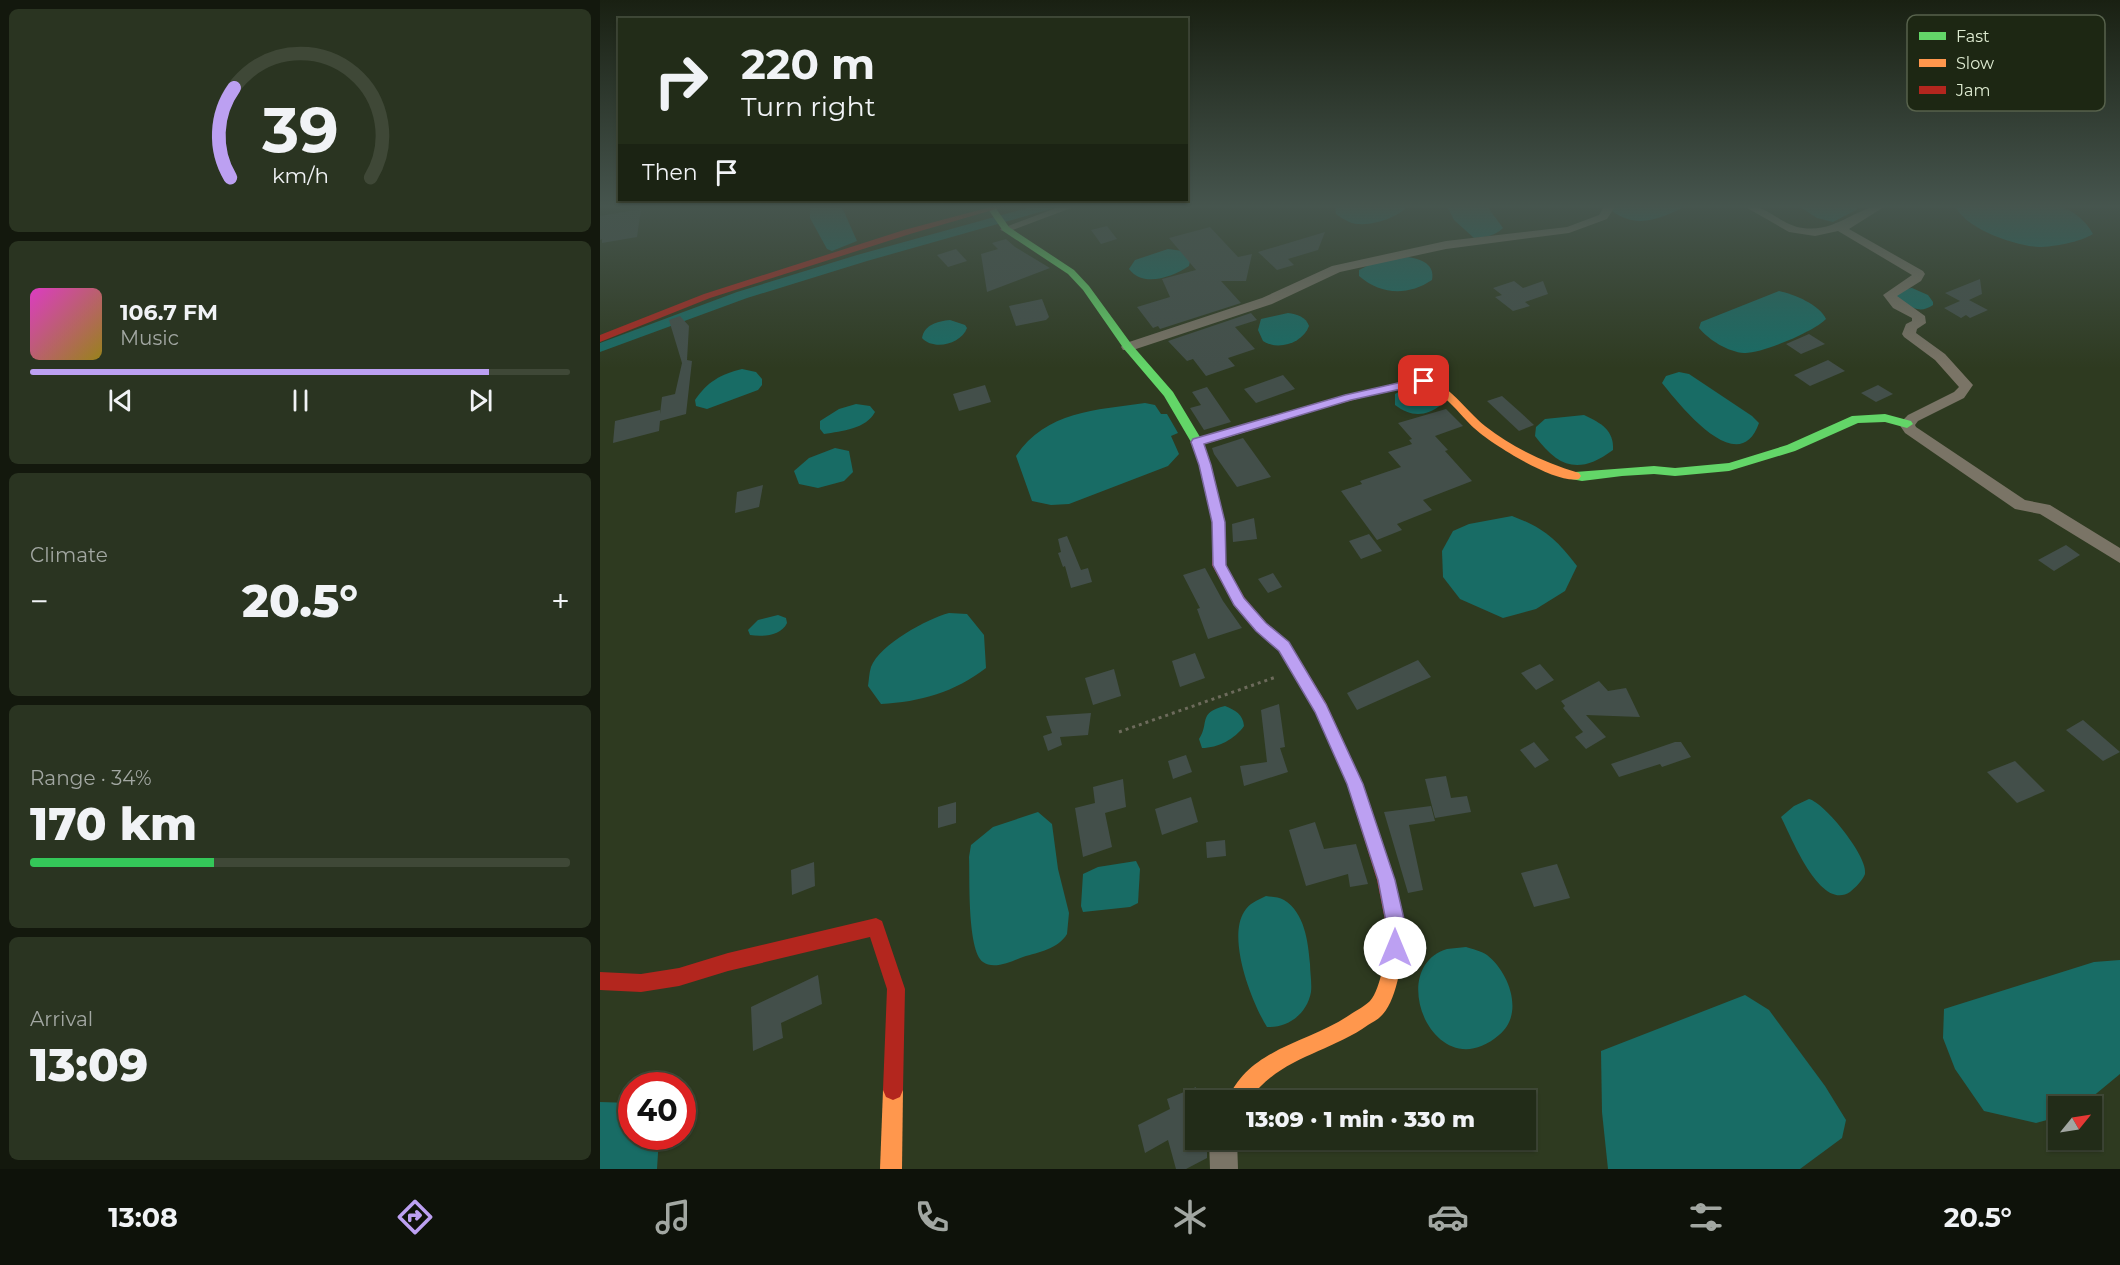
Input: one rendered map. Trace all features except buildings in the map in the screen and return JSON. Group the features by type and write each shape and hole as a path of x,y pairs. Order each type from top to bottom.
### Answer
{"street":[{"path":"601,337 707,296 821,260"},
{"path":"1054,260 1071,272 1086,288 1128,347 1169,394 1197,442 1205,465 1218,522 1219,565 1239,602 1261,627 1284,646 1321,708 1355,784 1386,880 1397,932 1389,980 1377,1007 1346,1029 1271,1063 1244,1090"},
{"path":"1128,347 1267,301 1336,269 1379,260"},
{"path":"1895,260 1919,273 1917,278 1889,296 1898,305 1918,316 1919,323 1911,327 1910,334 1940,357 1966,385 1959,395 1912,418 1907,424"},
{"path":"1197,442 1349,397 1424,381 1439,387 1480,428 1516,453 1558,472 1582,477 1622,471 1675,472 1729,466 1791,448 1841,423 1878,417 1907,424 1910,430 2021,505 2044,509 2120,556"},
{"path":"600,981 641,983 679,977 728,962 876,927 896,989 891,1169"},
{"path":"1223,1150 1224,1169"}],"path":[{"path":"1119,732 1298,670"}],"water":[{"path":"1135,260 1190,261 1189,266 1174,274 1150,279 1135,275 1129,269"},
{"path":"1419,260 1429,266 1432,280 1414,289 1385,290 1359,276 1359,270 1375,262"},
{"path":"1912,288 1928,295 1933,305 1918,309 1896,297 1900,290"},
{"path":"1779,291 1799,297 1818,309 1826,319 1811,330 1787,341 1762,350 1744,353 1719,345 1699,328 1701,322"},
{"path":"1288,313 1306,320 1309,326 1306,332 1289,344 1276,345 1263,341 1258,330 1261,319"},
{"path":"950,320 965,325 967,328 964,334 953,342 940,345 927,342 922,338 929,327"},
{"path":"742,369 756,372 762,379 762,385 758,390 707,409 696,406 695,400 710,384 727,373"},
{"path":"1679,372 1689,374 1752,416 1759,423 1750,439 1738,444 1724,441 1709,433 1695,420 1662,383 1666,376"},
{"path":"1406,388 1433,388 1442,401 1441,405 1429,412 1418,414 1407,412 1395,405 1395,394"},
{"path":"1145,403 1155,405 1161,414 1167,414 1178,433 1171,436 1179,454 1168,466 1069,504 1051,505 1032,501 1016,456 1028,441 1057,421 1073,415"},
{"path":"856,404 870,406 875,412 860,426 824,434 820,429 820,421 839,409"},
{"path":"1584,415 1605,428 1613,443 1613,450 1590,463 1580,465 1561,461 1535,436 1536,427 1545,419"},
{"path":"835,448 849,451 853,472 844,481 818,488 799,484 794,471 809,458"},
{"path":"1512,516 1549,535 1577,566 1565,591 1536,609 1503,618 1460,599 1443,577 1442,551 1453,531 1469,524"},
{"path":"949,613 967,614 984,635 986,668 962,683 936,694 910,701 881,704 868,686 871,667 876,658 905,634"},
{"path":"778,615 786,618 787,623 780,631 765,636 750,635 748,630 758,620"},
{"path":"1225,706 1238,713 1244,726 1226,742 1202,748 1199,739 1207,715"},
{"path":"1809,799 1835,820 1860,856 1865,874 1850,892 1839,895 1828,891 1818,882 1799,854 1781,817 1794,806"},
{"path":"1038,812 1052,824 1058,869 1069,913 1067,934 1059,943 1048,949 1003,964 987,964 978,955 972,929 969,857 971,845 993,827"},
{"path":"1136,861 1140,869 1138,903 1130,907 1083,912 1081,906 1083,874 1098,867"},
{"path":"1266,896 1284,900 1297,912 1304,929 1310,964 1309,1000 1295,1018 1275,1027 1267,1027 1255,1003 1244,971 1238,938 1239,924 1246,909"},
{"path":"1466,947 1487,955 1495,962 1511,993 1511,1016 1507,1026 1499,1035 1476,1048 1455,1047 1438,1037 1425,1020 1419,999 1420,978 1429,960 1447,949"},
{"path":"2120,960 2120,1074 2093,1096 2048,1096 2048,1120 2036,1123 1984,1111 1955,1069 1943,1038 1944,1009 2094,962"},
{"path":"1745,995 1769,1010 1825,1086 1846,1120 1842,1138 1800,1169 1608,1169 1602,1112 1601,1051"},
{"path":"600,1102 618,1103 618,1150 658,1150 657,1169 600,1169"}],"waterway":[{"path":"600,348 742,295 857,260"}],"traffic: fast":[{"path":"1052,260 1071,272 1086,288 1128,347 1169,394 1197,442 1205,465 1218,522"},
{"path":"1575,476 1654,470 1675,472 1729,467 1791,448 1856,419 1885,418 1907,424"}],"traffic: slow":[{"path":"1197,442 1349,397 1424,381 1439,387 1480,428 1516,453 1558,472 1575,476"},
{"path":"1244,1090 1271,1063 1346,1029 1377,1007 1389,980 1397,935"},
{"path":"891,1169 893,1090"}],"traffic: jam":[{"path":"600,339 707,296 821,260"},
{"path":"1218,522 1219,565 1239,601 1261,627 1284,646 1321,708 1355,784 1386,880 1397,935"},
{"path":"600,981 641,983 679,977 728,962 876,927 896,989 893,1090"}],"route":[{"path":"1395,948 1397,932 1386,880 1355,784 1321,708 1284,646 1261,627 1239,602 1219,565 1218,522 1205,465 1197,442 1349,397 1424,381"}]}
